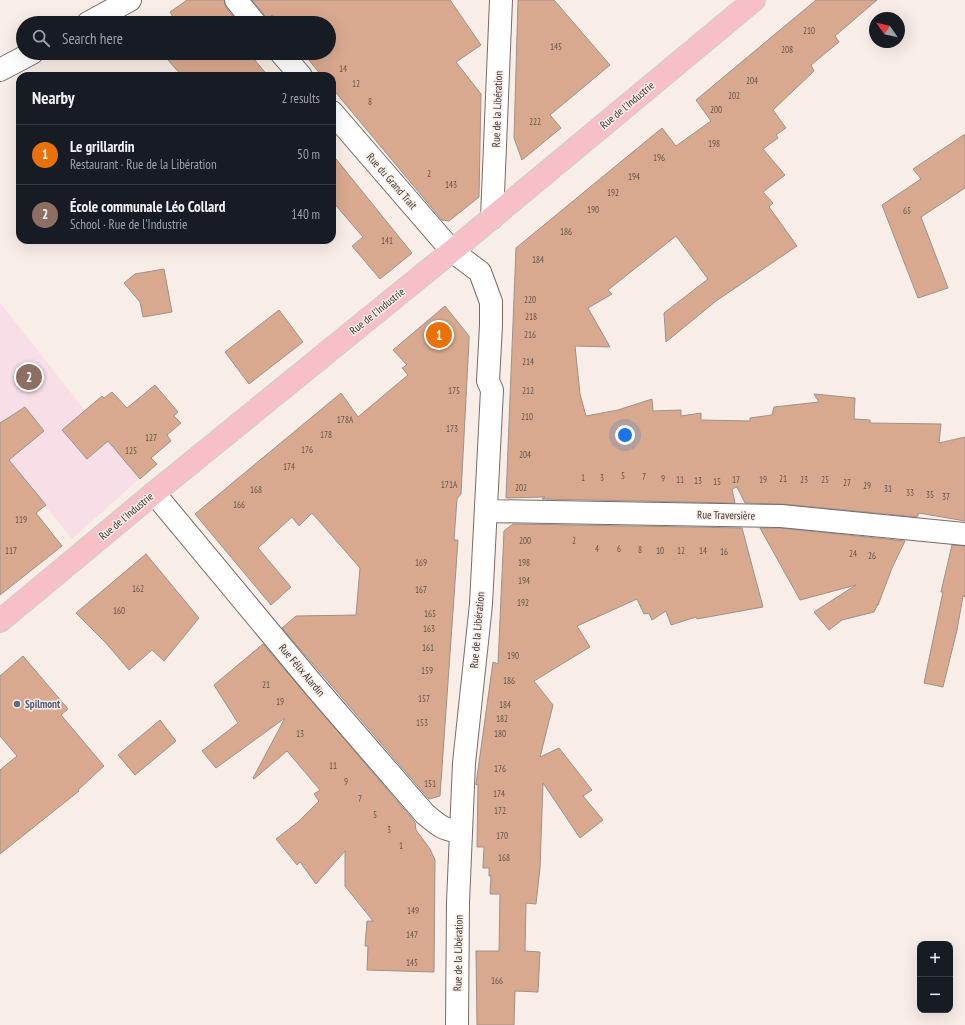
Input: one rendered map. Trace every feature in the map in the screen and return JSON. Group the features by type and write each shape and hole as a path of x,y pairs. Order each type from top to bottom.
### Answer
{"main road":[{"name":"Rue de l'Industrie","path":"0,621 154,493 452,251 754,0"}],"street":[{"path":"101,16 130,0"},
{"path":"236,0 249,16"},
{"name":"Rue de la Libération","path":"492,218 501,0"},
{"path":"0,70 19,60"},
{"path":"287,60 298,72"},
{"name":"Rue du Grand Trait","path":"336,117 452,251"},
{"name":"Rue de la Libération","path":"452,251 480,272 491,302 488,381 492,390 480,604 466,737 458,902 457,1025"},
{"name":"Rue Félix Alardin","path":"154,493 316,688 425,814 439,827 451,831 461,831"},
{"name":"Rue Traversière","path":"486,511 781,516 965,534"}],"shaded area":[{"path":"0,303 139,479 72,539 0,451"}],"building":[{"path":"187,0 224,0 226,8 233,16 173,16 170,12"},
{"path":"252,0 450,0 481,45 456,62 481,94 479,197 449,221 442,220 336,93 336,72 319,72 309,60 336,60 336,16 265,16"},
{"path":"518,0 554,0 610,65 550,115 561,128 522,160 514,138"},
{"path":"816,0 877,0 835,36 839,42 811,65 814,71 773,110 786,128 776,135 778,138 763,149 785,175 763,192 773,203 769,207 797,246 716,301 666,342 664,313 708,279 676,236 608,290 612,294 588,308 610,347 575,346 580,394 586,416 618,410 652,399 653,411 681,410 681,416 701,413 701,420 750,421 750,418 772,415 774,407 819,402 814,394 855,398 854,419 870,420 870,423 941,424 939,443 965,437 965,521 919,513 917,517 782,504 745,503 737,487 732,489 735,503 542,499 545,497 506,498 516,248 662,128 676,146 711,121 696,100"},
{"path":"168,60 255,60 265,72 179,72"},
{"path":"965,134 965,188 921,217 948,288 918,298 882,205 921,179 913,169"},
{"path":"336,159 412,253 380,279 352,246 363,237 336,206"},
{"path":"164,269 172,312 143,317 140,302 124,283 135,274"},
{"path":"445,306 469,336 469,340 461,494 457,499 454,540 458,540 440,796 429,799 282,628 296,616 356,615 360,568 312,513 299,526 292,517 258,548 291,587 271,605 195,514 341,393 358,417 408,375 402,368 407,365 393,350"},
{"path":"279,310 303,342 249,384 225,352"},
{"path":"155,385 178,412 174,416 181,423 167,435 171,441 151,458 157,464 140,479 108,441 87,459 62,430 102,396 104,398 112,392 127,408"},
{"path":"25,407 44,431 9,460 46,505 36,513 62,546 0,595 0,423"},
{"path":"513,524 742,528 763,607 697,619 696,617 671,625 666,611 652,620 649,613 644,614 637,599 577,626 590,647 534,681 553,705 540,757 559,748 592,790 583,796 603,820 580,838 543,783 540,868 536,904 526,903 525,951 540,952 538,992 515,991 514,1025 477,1025 476,951 499,951 500,894 490,894 491,876 489,876 489,868 483,868 484,847 477,847 478,784 476,784 493,662 498,664 504,531"},
{"path":"760,528 780,528 905,541 874,612 842,620 829,630 814,612 856,585 800,600"},
{"path":"952,545 965,546 965,597 963,596 957,630 943,687 924,683 943,592 941,592"},
{"path":"146,554 199,618 164,661 152,650 129,670 105,642 76,613"},
{"path":"263,644 415,822 416,830 430,849 435,860 434,972 367,970 368,946 365,946 367,921 373,921 345,886 345,851 316,884 300,862 297,865 276,839 298,822 319,801 314,794 320,790 287,751 254,779 253,778 285,718 216,768 202,751 238,723 214,685"},
{"path":"23,656 68,709 61,715 104,766 78,790 79,791 0,854 0,770 17,756 0,736 0,676"},
{"path":"160,720 176,741 135,775 118,755"}],"place":[{"name":"Le grillardin","path":"439,335"},
{"name":"École communale Léo Collard","path":"29,377"},
{"name":"Spilmont","path":"17,704"}]}
